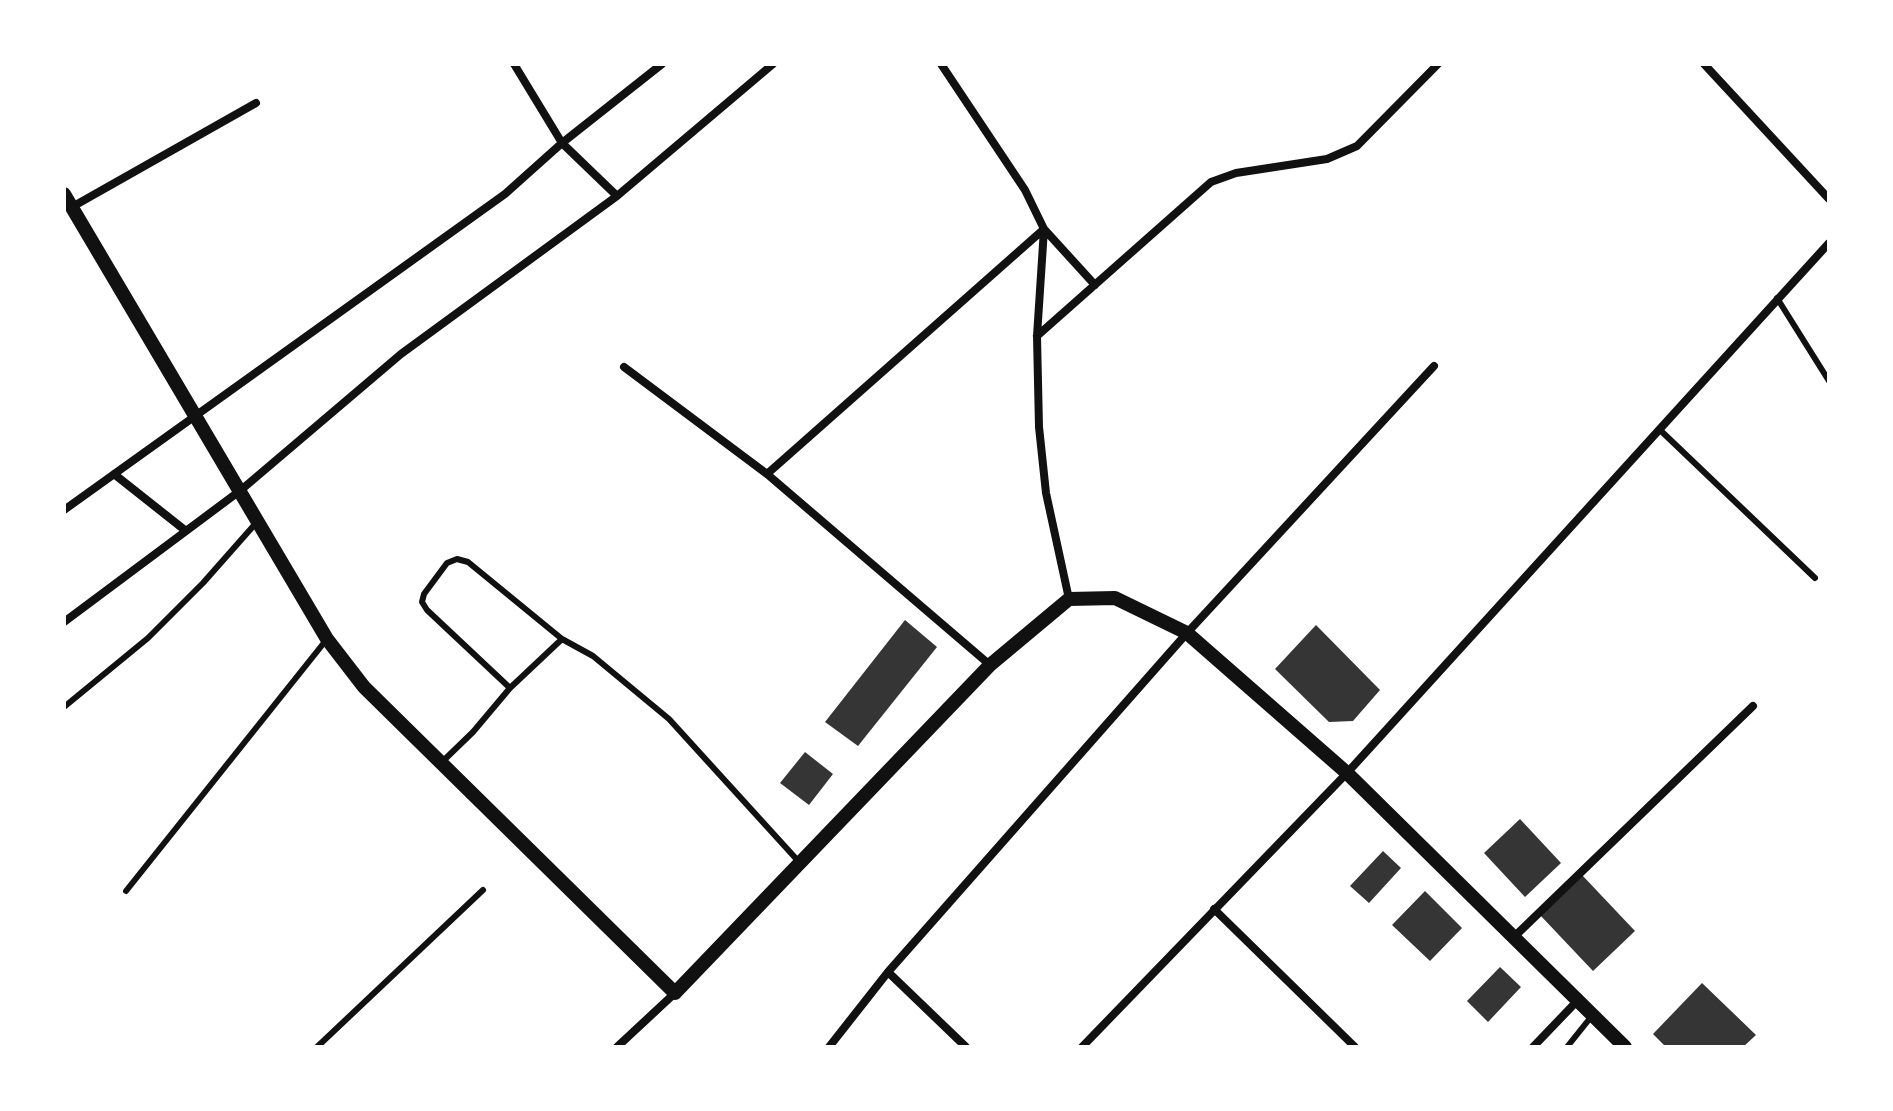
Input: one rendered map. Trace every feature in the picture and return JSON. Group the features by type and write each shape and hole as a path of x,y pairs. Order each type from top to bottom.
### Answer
{"street":[{"path":"514,64 562,143 617,196"},
{"path":"64,510 505,194 562,143 662,64"},
{"path":"64,622 241,490 401,354 617,196 773,64"},
{"path":"941,64 1025,190 1044,229 1095,285"},
{"path":"1037,336 1211,182 1236,173 1327,159 1357,146 1438,64"},
{"path":"1704,64 1829,199"},
{"path":"256,103 68,200 327,639 364,687 675,993"},
{"path":"1044,229 1037,336 1039,427 1046,493 1069,599"},
{"path":"767,474 1044,229"},
{"path":"1082,1047 1347,773 1829,243"},
{"path":"829,1047 888,972 1187,633 1434,366"},
{"path":"624,367 767,474 990,665"},
{"path":"114,474 186,531"},
{"path":"617,1047 675,993 990,665 1069,599 1115,598 1187,633 1347,773 1625,1047"},
{"path":"64,610 78,612"},
{"path":"1515,936 1753,706"},
{"path":"1214,909 1355,1047"},
{"path":"888,972 966,1047"},
{"path":"1533,1047 1579,999"}],"lane":[{"path":"1777,298 1829,381"},
{"path":"1659,429 1815,578"},
{"path":"64,707 148,638 203,583 258,520"},
{"path":"510,688 422,602 424,594 447,563 457,559 468,562 562,639 593,656 669,719 800,863"},
{"path":"126,891 327,639"},
{"path":"441,763 473,732 510,688 562,639"},
{"path":"317,1047 483,890"},
{"path":"1567,1047 1593,1014"}],"building":[{"path":"905,620 937,647 858,746 825,722"},
{"path":"1316,625 1380,690 1353,721 1329,722 1275,669"},
{"path":"805,752 833,774 809,805 780,783"},
{"path":"1520,819 1561,863 1525,897 1484,853"},
{"path":"1383,851 1401,868 1369,903 1350,886"},
{"path":"1582,875 1635,931 1593,971 1540,915"},
{"path":"1425,891 1462,928 1430,961 1392,925"},
{"path":"1500,967 1521,987 1488,1022 1467,1001"},
{"path":"1702,983 1756,1035 1743,1047 1666,1047 1653,1034"}]}
